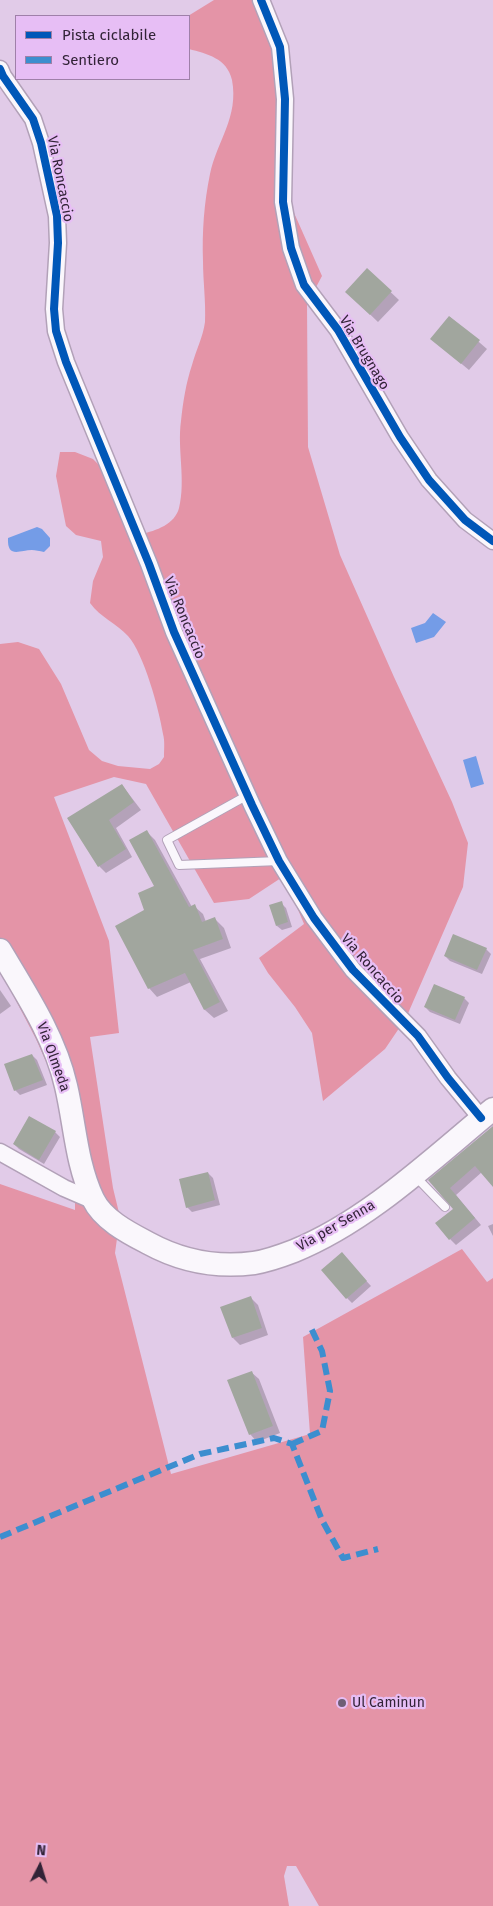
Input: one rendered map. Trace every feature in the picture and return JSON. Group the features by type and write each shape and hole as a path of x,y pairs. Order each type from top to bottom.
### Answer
{"street":[{"name":"Via Brugnago","path":"262,0 280,47 285,99 283,202 291,248 304,285 338,330 400,437 429,480 465,520 493,541"},
{"name":"Via Roncaccio","path":"0,69 33,119 41,143 57,216 58,243 54,308 56,331 66,362 126,512 149,564 174,632 248,796 279,860 314,918 353,970 418,1036 448,1078 487,1114"},
{"name":"Via Olmeda","path":"0,950 37,1015 66,1084 81,1166 94,1201"},
{"name":"Via per Senna","path":"0,1152 64,1188 94,1201 109,1218 121,1227 167,1254 194,1262 255,1263 282,1256 331,1232 383,1198 487,1114"}],"lane":[{"path":"248,796 167,840 178,865 279,860"},
{"path":"413,1174 445,1208"}],"shaded area":[{"path":"214,0 269,0 291,206 322,276 307,304 308,447 340,555 452,802 468,843 463,887 406,1018 385,1049 323,1101 312,1033 259,958 304,924 284,876 249,899 214,903 146,784 114,777 54,797 109,941 119,1033 90,1037 113,1188 120,1217 115,1253 171,1474 310,1434 303,1337 462,1249 487,1282 493,1278 493,1906 319,1906 296,1866 287,1866 284,1876 289,1906 0,1906 0,1184 75,1210 75,1166 55,1082 36,1039 0,970 0,644 18,642 39,649 61,684 89,750 102,761 118,766 150,769 159,764 164,757 164,737 154,697 140,655 128,636 99,613 90,603 93,581 103,557 101,541 76,535 66,526 56,476 60,452 75,452 93,459 131,499 141,534 164,526 177,514 179,508 182,487 180,432 183,407 188,379 205,322 203,239 206,196 213,162 230,117 233,93 232,80 226,67 215,58 190,49 190,15"}],"water":[{"path":"37,527 42,529 50,538 50,546 44,552 32,550 15,552 10,549 8,538"},
{"path":"433,613 446,622 434,637 416,643 411,628 425,623"},
{"path":"476,756 484,784 471,788 463,760"}],"building":[{"path":"367,268 392,291 370,315 345,292"},
{"path":"449,316 480,340 461,364 430,339"},
{"path":"122,784 134,802 109,820 126,849 98,867 67,818"},
{"path":"147,830 189,907 195,904 202,922 215,917 223,939 193,950 220,1002 204,1010 185,973 148,989 115,926 144,910 138,893 154,886 129,840"},
{"path":"282,901 288,922 276,926 269,905"},
{"path":"453,934 487,948 477,970 444,956"},
{"path":"434,984 465,997 455,1020 424,1007"},
{"path":"32,1054 43,1080 14,1091 4,1064"},
{"path":"29,1116 56,1131 39,1160 13,1144"},
{"path":"493,1126 493,1187 475,1166 450,1188 475,1218 449,1240 435,1223 453,1209 428,1180"},
{"path":"208,1172 215,1200 186,1208 179,1179"},
{"path":"342,1252 367,1281 346,1299 321,1270"},
{"path":"251,1296 262,1328 232,1338 220,1307"},
{"path":"252,1371 273,1426 249,1435 227,1380"}],"marked path":[{"path":"292,1444 322,1431 330,1391 322,1351 311,1328"},
{"path":"0,1537 200,1454 274,1438 292,1444 322,1520 343,1558 378,1549"}],"cycle path":[{"path":"261,0 280,47 285,99 283,202 291,248 304,285 338,330 400,437 429,480 465,520 493,541"},
{"path":"0,69 33,119 41,143 57,216 58,243 54,309 56,331 66,362 149,564 174,632 252,805 279,861 314,918 353,970 418,1036 448,1078 481,1118"}],"place":[{"name":"Ul Caminun","path":"342,1703"}]}
